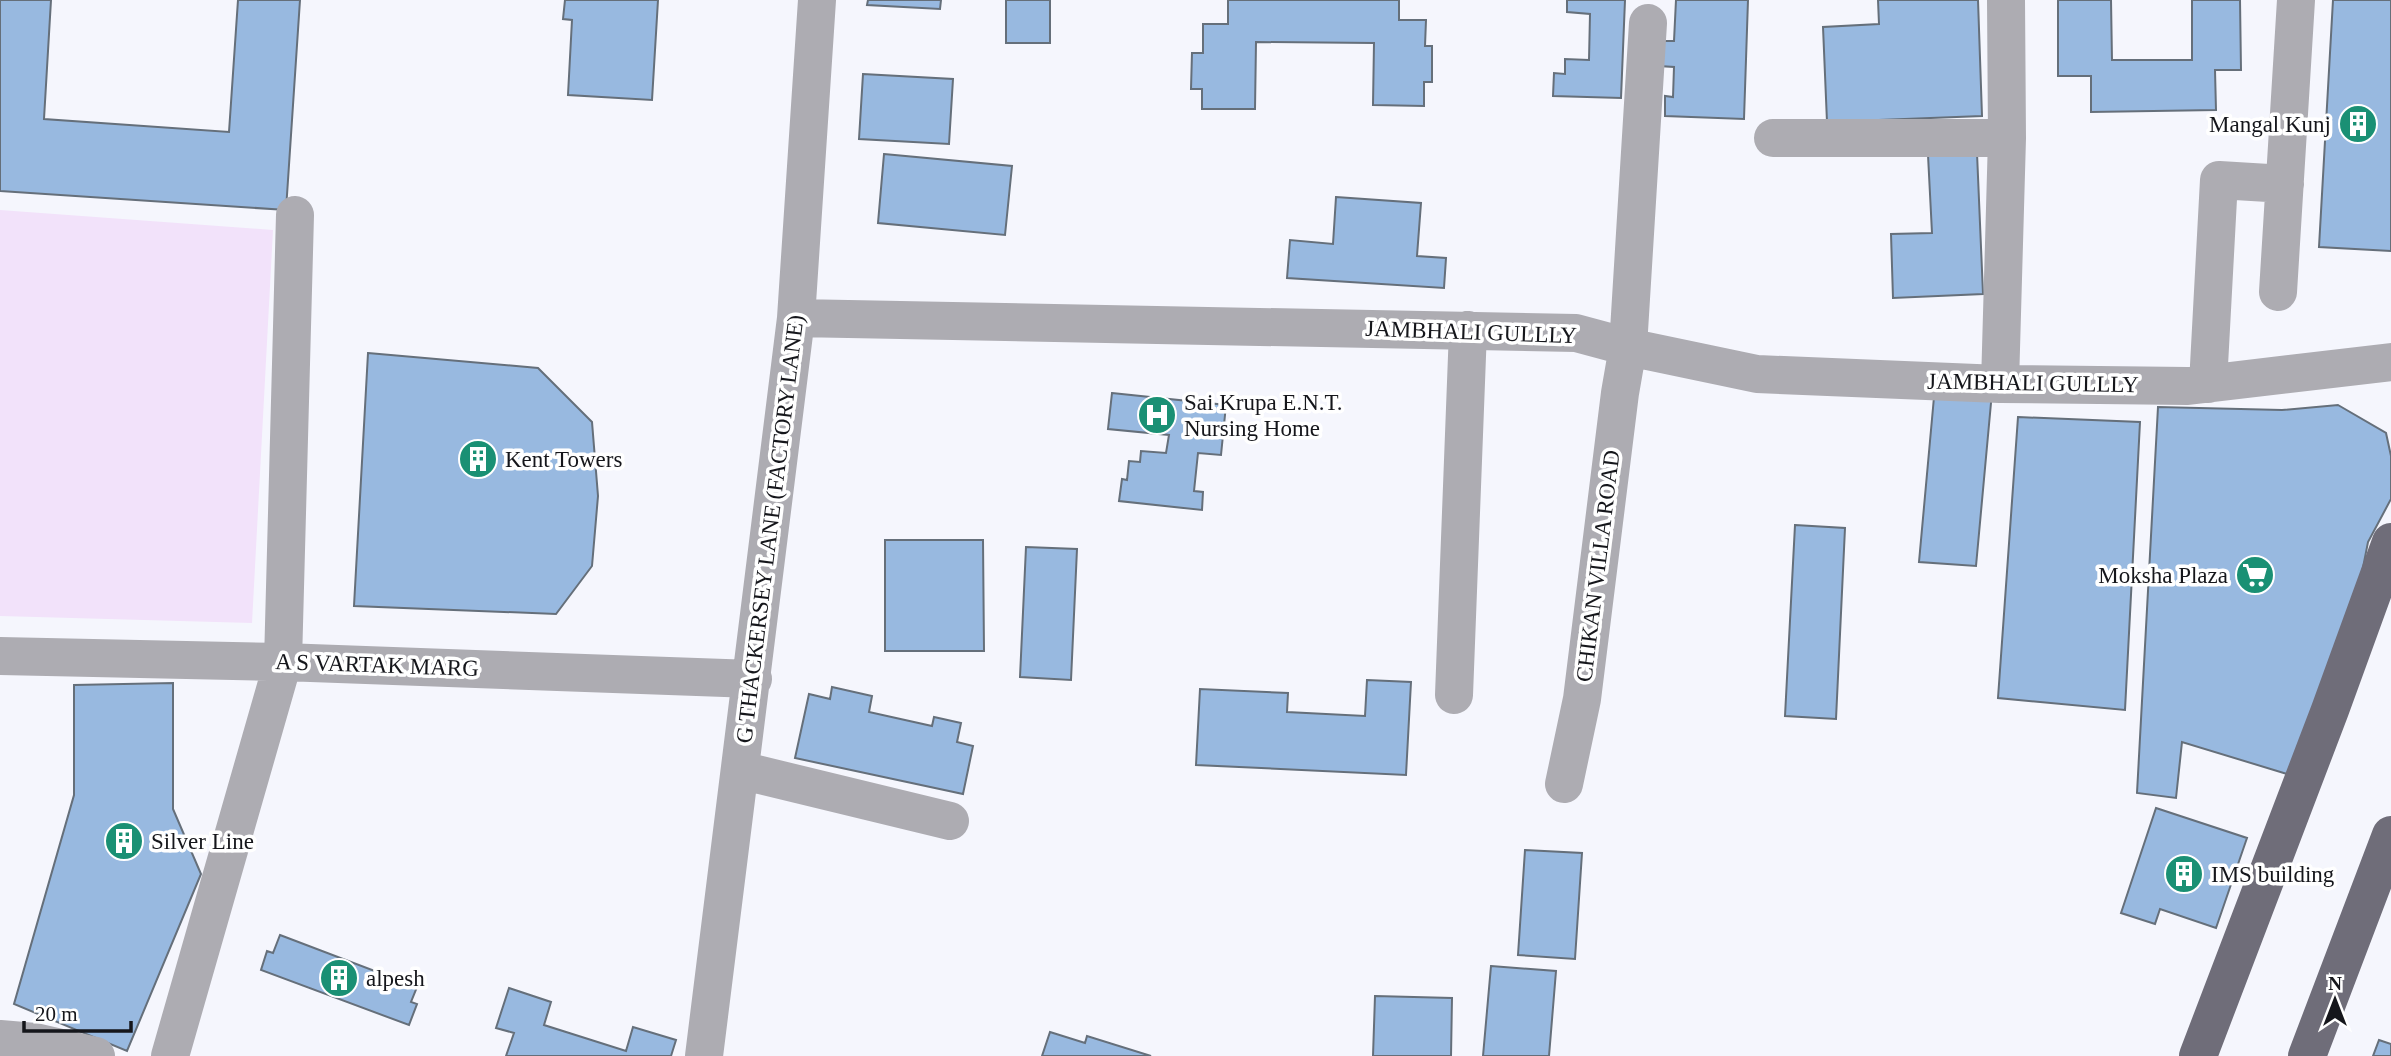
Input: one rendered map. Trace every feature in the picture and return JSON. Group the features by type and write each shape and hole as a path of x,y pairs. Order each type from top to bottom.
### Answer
{"main road":[{"path":"2198,1056 2391,542"},
{"path":"2307,1056 2391,835"}],"street":[{"name":"G THACKERSEY LANE (FACTORY LANE)","path":"705,1056 796,318 817,0"},
{"path":"2000,384 2007,138 2006,0"},
{"path":"2278,292 2296,0"},
{"name":"CHIKAN VILLA ROAD","path":"1564,784 1581,699 1628,347 1648,23"},
{"path":"1773,138 2007,138"},
{"path":"2208,384 2219,180 2285,184"},
{"path":"170,1056 283,662 295,215"},
{"name":"JAMBHALI GULLLY","path":"796,318 1576,332 1628,347 1757,374 2000,384 2188,386 2391,362"},
{"path":"1454,695 1468,330"},
{"name":"A S VARTAK MARG","path":"0,656 283,662 753,678"},
{"path":"740,770 950,821"},
{"path":"0,1039 35,1042 96,1056"}],"shaded area":[{"path":"0,210 273,230 252,623 0,616"}],"building":[{"path":"0,0 51,0 44,119 229,132 238,0 300,0 286,210 0,191"},
{"path":"565,0 658,0 652,100 568,95 572,20 563,19"},
{"path":"868,0 941,0 940,9 867,5"},
{"path":"1006,0 1050,0 1050,43 1006,43"},
{"path":"1228,0 1399,0 1399,20 1426,20 1425,46 1432,46 1432,82 1424,82 1424,106 1373,105 1374,43 1256,42 1255,109 1202,109 1202,89 1191,89 1192,53 1203,53 1203,24 1228,24"},
{"path":"1567,0 1625,0 1621,98 1553,96 1554,73 1565,74 1565,59 1589,60 1590,14 1567,12"},
{"path":"1676,0 1748,0 1744,119 1665,116 1665,96 1673,97 1674,67 1659,66 1660,41 1674,41"},
{"path":"1878,0 1978,0 1982,116 1827,122 1823,27 1879,24"},
{"name":"Mangal Kunj","path":"2058,0 2111,0 2112,60 2192,60 2192,0 2240,0 2241,70 2215,70 2216,110 2091,112 2091,76 2058,76"},
{"name":"Mangal Kunj","path":"2333,0 2391,0 2391,251 2319,247"},
{"path":"863,74 953,79 949,144 859,139"},
{"path":"1977,153 1983,294 1893,298 1891,234 1932,233 1928,155"},
{"path":"884,154 1012,166 1005,235 878,223"},
{"path":"1336,197 1421,203 1417,256 1446,258 1444,288 1287,278 1290,240 1333,244"},
{"name":"Kent Towers","path":"368,353 538,368 592,422 598,496 592,566 556,614 354,606"},
{"path":"1935,386 1992,392 1976,566 1919,562"},
{"path":"1112,393 1226,405 1221,455 1198,453 1194,491 1203,492 1202,510 1119,501 1122,479 1127,480 1129,461 1140,462 1141,451 1166,453 1169,435 1108,429"},
{"name":"Moksha Plaza","path":"2338,405 2386,433 2391,456 2391,499 2368,542 2355,608 2287,774 2182,742 2176,798 2137,793 2158,407 2282,410"},
{"path":"2018,417 2140,422 2125,710 1998,698"},
{"path":"1795,525 1845,528 1836,719 1785,716"},
{"path":"885,540 983,540 984,651 885,651"},
{"path":"1026,547 1077,549 1071,680 1020,677"},
{"path":"1367,680 1411,682 1406,775 1196,765 1200,689 1288,693 1287,712 1365,716"},
{"name":"Silver Line","path":"173,683 173,809 201,874 127,1051 14,1004 74,795 74,685"},
{"path":"832,687 872,696 869,712 932,726 934,717 961,723 957,742 973,746 963,794 795,758 809,694 830,699"},
{"name":"IMS building","path":"2156,808 2247,838 2216,928 2160,909 2155,924 2121,913"},
{"path":"1525,850 1582,853 1575,959 1518,955"},
{"name":"alpesh","path":"280,935 417,987 411,1002 417,1004 409,1025 261,970 267,951 273,953"},
{"path":"1491,966 1556,971 1549,1056 1483,1056"},
{"path":"509,988 551,1002 544,1025 626,1051 633,1027 676,1040 671,1056 506,1056 514,1033 496,1028"},
{"path":"1375,996 1452,998 1451,1056 1373,1056"},
{"path":"1050,1032 1085,1043 1087,1036 1151,1056 1042,1056"},
{"path":"2379,1040 2391,1044 2391,1056 2373,1056"}],"place":[{"name":"Mangal Kunj","path":"2358,124"},
{"name":"Sai Krupa E.N.T. Nursing Home","path":"1157,415"},
{"name":"Kent Towers","path":"478,459"},
{"name":"Moksha Plaza","path":"2255,575"},
{"name":"Silver Line","path":"124,841"},
{"name":"IMS building","path":"2184,874"},
{"name":"alpesh","path":"339,978"}]}
